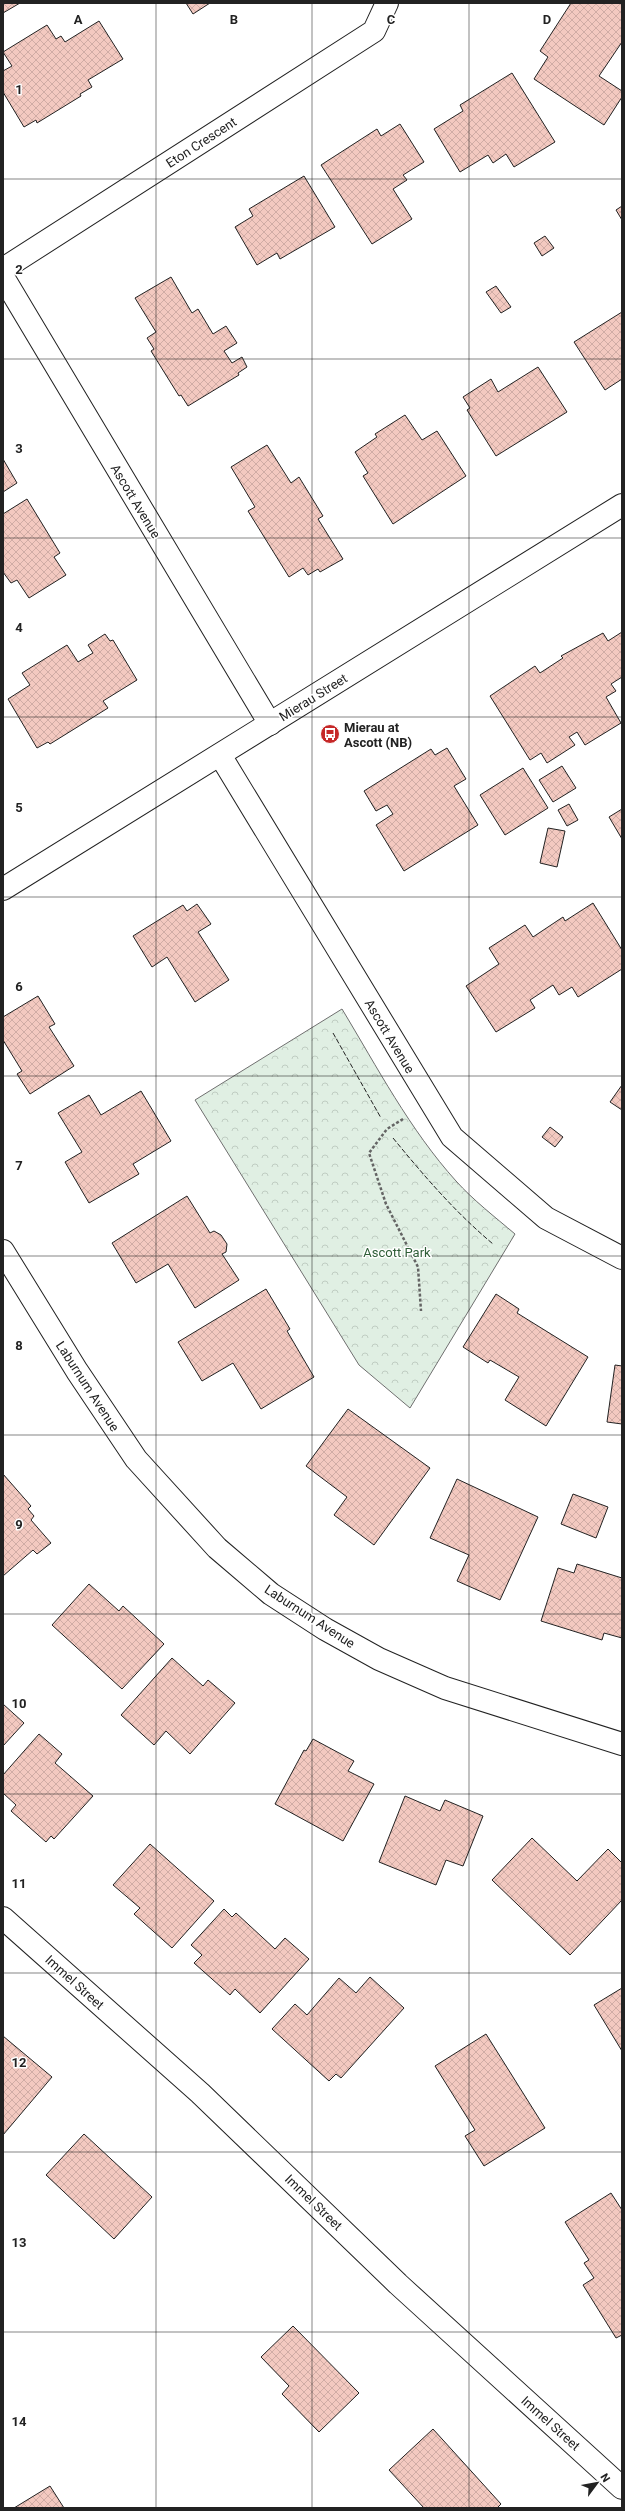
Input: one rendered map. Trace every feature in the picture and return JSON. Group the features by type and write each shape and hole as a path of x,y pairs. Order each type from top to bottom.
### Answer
{"street":[{"name":"Eton Crescent","path":"3,269 374,31 387,3"},
{"name":"Ascott Avenue","path":"3,277 270,724"},
{"name":"Mierau Street","path":"3,889 622,505"},
{"name":"Ascott Avenue","path":"220,755 452,1137 546,1218 622,1258"},
{"name":"Laburnum Avenue","path":"3,1251 77,1372 136,1459 217,1548 271,1594 325,1628 379,1659 445,1688 622,1744"},
{"name":"Immel Street","path":"3,1918 200,2093 398,2284 622,2488"}],"path":[{"path":"421,1311 418,1267 386,1204 369,1153 387,1129 430,1101"}],"green space":[{"name":"Ascott Park","path":"342,1009 395,1098 439,1161 470,1195 515,1234 410,1408 359,1365 195,1100"}],"building":[{"path":"3,3 20,3 3,13"},
{"path":"186,3 210,3 193,14"},
{"path":"571,3 622,3 622,42 599,76 622,91 622,97 604,125 534,79 548,57 540,51"},
{"path":"99,21 123,59 88,80 92,87 80,94 81,96 37,123 36,120 24,127 3,92 3,71 12,66 3,52 47,25 56,39 61,36 65,42"},
{"path":"512,73 555,142 514,167 506,154 493,163 488,155 460,172 434,129 463,111 460,105"},
{"path":"400,124 424,162 403,175 407,180 393,189 412,219 372,244 321,165 377,129 381,136"},
{"path":"304,176 335,227 280,259 277,253 257,265 235,227 253,216 249,209"},
{"path":"622,206 622,220 616,210"},
{"path":"545,236 554,248 542,256 534,243"},
{"path":"171,277 192,313 198,309 213,334 226,326 237,343 224,351 232,363 242,357 247,367 238,373 239,375 188,406 181,395 179,396 151,351 154,349 147,338 156,332 135,298"},
{"path":"496,286 511,307 501,313 486,292"},
{"path":"622,312 622,379 605,390 574,342"},
{"path":"538,367 567,412 496,456 467,410 470,408 463,397 491,379 498,392"},
{"path":"405,415 422,440 437,431 466,476 393,524 363,476 368,473 355,452 377,437 375,434"},
{"path":"267,445 291,483 299,477 323,516 318,519 343,559 320,572 318,569 308,575 303,568 289,577 248,511 255,507 231,467"},
{"path":"3,459 17,483 3,492"},
{"path":"27,499 60,553 54,557 66,575 29,598 17,580 11,583 3,572 3,514"},
{"path":"622,632 622,677 611,684 616,691 606,697 621,723 585,745 577,732 569,737 575,745 547,763 541,753 530,760 490,696 535,666 540,673 563,658 561,656 603,633 608,641"},
{"path":"105,634 110,641 113,640 137,680 103,701 108,708 50,744 48,742 37,748 8,699 30,685 22,673 67,645 78,662 93,653 88,645"},
{"path":"447,748 466,779 454,786 478,825 404,871 376,825 393,814 387,805 376,811 364,791 431,749 435,755"},
{"path":"562,766 576,788 553,802 539,780"},
{"path":"523,768 548,808 505,835 480,795"},
{"path":"569,804 578,820 567,826 558,810"},
{"path":"622,809 622,839 609,817"},
{"path":"548,828 565,831 557,867 540,863"},
{"path":"593,903 622,950 622,969 578,997 572,987 559,995 553,985 530,1000 535,1008 496,1032 466,986 499,964 489,948 525,925 533,937 563,917 565,921"},
{"path":"197,904 211,924 198,932 229,980 195,1002 167,957 152,967 133,936 183,905 187,911"},
{"path":"38,996 55,1024 49,1027 74,1066 30,1094 17,1074 22,1071 3,1040 3,1017"},
{"path":"622,1085 622,1110 610,1102"},
{"path":"141,1091 171,1141 133,1164 139,1174 89,1203 65,1162 82,1152 58,1113 89,1095 101,1115"},
{"path":"550,1127 563,1137 555,1147 542,1137"},
{"path":"187,1196 210,1233 214,1231 221,1235 227,1244 226,1252 222,1254 239,1280 195,1308 168,1264 136,1283 112,1243"},
{"path":"266,1289 290,1329 287,1331 314,1377 261,1409 233,1363 202,1381 178,1342"},
{"path":"496,1294 519,1309 517,1313 588,1357 546,1426 505,1400 519,1377 490,1360 488,1363 463,1347"},
{"path":"615,1365 622,1366 622,1424 607,1422"},
{"path":"348,1409 430,1468 374,1545 334,1515 347,1497 306,1466"},
{"path":"3,1474 31,1506 28,1509 34,1516 31,1520 51,1543 37,1554 33,1550 3,1576"},
{"path":"457,1479 538,1517 500,1600 457,1581 469,1555 430,1538"},
{"path":"573,1494 608,1507 596,1538 561,1524"},
{"path":"577,1564 622,1578 622,1638 604,1633 602,1640 541,1621 558,1568 574,1573"},
{"path":"89,1584 119,1611 123,1606 164,1644 122,1689 52,1625"},
{"path":"172,1658 203,1686 208,1680 235,1703 190,1754 166,1731 154,1745 121,1715"},
{"path":"3,1704 24,1723 3,1746"},
{"path":"39,1734 62,1754 55,1763 93,1796 54,1839 51,1836 46,1842 11,1811 16,1805 3,1793 3,1775"},
{"path":"313,1739 354,1761 348,1771 374,1784 343,1841 275,1804 304,1750 306,1751"},
{"path":"405,1796 440,1811 445,1800 483,1816 463,1866 446,1860 436,1885 379,1862"},
{"path":"532,1838 577,1881 608,1849 622,1863 622,1900 570,1955 492,1880"},
{"path":"150,1844 214,1901 172,1948 134,1914 140,1908 113,1885"},
{"path":"224,1909 232,1917 236,1913 275,1949 285,1938 309,1959 260,2013 235,1989 230,1995 194,1963 202,1955 191,1945"},
{"path":"370,1977 404,2008 341,2078 336,2074 329,2081 272,2029 295,2004 307,2015 339,1978 356,1993"},
{"path":"622,1988 622,2051 594,2005"},
{"path":"486,2034 545,2128 484,2166 465,2136 475,2130 435,2066"},
{"path":"3,2036 52,2077 3,2135"},
{"path":"84,2134 152,2197 114,2239 46,2175"},
{"path":"611,2193 622,2210 622,2335 616,2338 583,2285 594,2278 584,2263 589,2260 565,2222"},
{"path":"293,2326 359,2393 319,2432 282,2394 289,2386 261,2357"},
{"path":"433,2429 501,2504 497,2508 424,2508 389,2470"},
{"path":"50,2486 64,2508 14,2508"}],"fence":[{"path":"333,1033 381,1118"},
{"path":"393,1138 441,1194 493,1244"}],"place":[{"name":"Mierau at Ascott (NB)","path":"330,734"}]}
